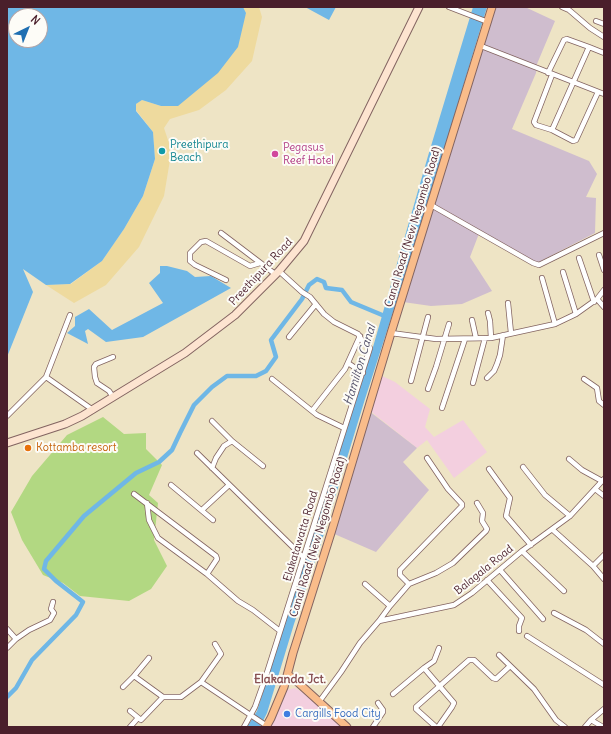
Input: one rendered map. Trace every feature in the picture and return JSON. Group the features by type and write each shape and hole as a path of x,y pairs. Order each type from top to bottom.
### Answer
{"main road":[{"name":"Canal Road (New Negombo Road)","path":"265,725 272,718 288,676 293,653 492,7"},
{"path":"288,676 347,727"},
{"path":"284,687 293,685 304,689"}],"street":[{"name":"Preethipura Road","path":"7,443 65,424 93,410 185,353 235,315 277,273 304,241 419,7"},
{"path":"449,7 487,22"},
{"path":"562,7 569,10 590,28 604,37"},
{"path":"596,21 604,24"},
{"path":"598,92 576,140 573,141 552,130 536,125 534,122 550,74 564,40 567,39 604,53"},
{"path":"480,46 572,83 604,94"},
{"path":"552,130 589,48"},
{"path":"431,205 539,265 604,233"},
{"path":"220,233 260,263 310,296 324,314 334,322 356,332 360,336 353,348 348,363 312,411"},
{"path":"226,280 190,261 190,253 201,242 206,241 250,266 260,263"},
{"path":"599,255 604,270"},
{"path":"579,258 595,300 604,307"},
{"path":"563,272 576,314"},
{"path":"542,278 554,324"},
{"path":"391,333 423,338 445,339 488,338 503,335 554,324 576,314 595,300 604,290"},
{"path":"508,303 511,333"},
{"path":"289,337 316,304"},
{"path":"473,383 488,338 490,321 488,313"},
{"path":"7,416 46,377 70,315"},
{"path":"411,381 428,317"},
{"path":"472,320 476,338"},
{"path":"428,389 449,324"},
{"path":"487,378 494,371 497,364 503,335"},
{"name":"Elakatawatta Road","path":"244,727 255,707 363,373 370,348 363,342 360,336"},
{"path":"442,408 465,339"},
{"path":"113,357 96,364 94,367 97,383 109,391 113,397"},
{"path":"348,363 363,373"},
{"path":"46,377 93,410"},
{"path":"272,379 317,415 344,428"},
{"path":"584,379 597,388 599,401 604,405"},
{"path":"212,421 232,441 263,466"},
{"path":"212,468 216,458 224,446 232,441"},
{"path":"197,453 261,514 303,557"},
{"path":"409,584 400,575 400,570 462,506 462,504 448,489 427,458"},
{"path":"569,459 582,470 603,480"},
{"path":"523,466 545,495 570,516"},
{"path":"490,469 510,498 506,516 531,545"},
{"name":"Balagala Road","path":"379,621 454,605 472,593 522,552 570,516 603,480"},
{"path":"171,485 213,520"},
{"path":"202,510 229,485"},
{"path":"595,489 604,496"},
{"path":"134,494 216,556 217,559 207,574"},
{"path":"147,503 149,520 158,538 207,574 238,601 253,610 280,631"},
{"path":"319,702 360,643 409,584 436,573 453,563 486,531 487,529 482,521 483,513 477,503"},
{"path":"553,530 593,566 604,579"},
{"path":"522,552 564,591"},
{"path":"593,566 604,555"},
{"path":"500,570 543,619"},
{"path":"487,580 522,618 519,631"},
{"path":"365,584 390,606"},
{"path":"7,648 16,639 50,620 54,613 51,609 53,602"},
{"path":"554,613 586,630 604,644"},
{"path":"7,629 16,639"},
{"path":"527,636 604,685"},
{"path":"134,676 164,697 181,697 201,682 221,654 215,644"},
{"path":"393,694 434,661 439,648"},
{"path":"499,655 534,689 556,720 565,727"},
{"path":"123,687 149,658"},
{"path":"424,668 440,687 454,703 437,727 416,709 416,707 440,687 469,660 471,659 496,679 510,666"},
{"path":"201,682 265,725"},
{"path":"130,711 141,720 164,697"},
{"path":"373,727 383,712 378,703"},
{"path":"585,727 604,709"},
{"path":"130,727 138,718"},
{"path":"591,720 603,727"}],"shaded area":[{"path":"496,7 525,7 555,21 537,64 536,73 512,129 589,161 597,174 586,197 596,198 595,233 537,263 480,231 470,257 492,291 462,304 431,306 403,302 490,23"},
{"path":"380,375 395,382 430,409 425,427 434,437 463,420 487,452 454,478 427,440 417,448 369,410"},
{"path":"369,411 417,448 403,462 429,490 376,552 332,533"},
{"path":"295,688 302,692 343,727 268,727 286,690"}],"green space":[{"path":"103,417 124,434 146,433 146,449 162,465 149,495 158,503 154,540 167,566 151,589 129,601 80,596 63,583 43,575 22,540 11,512 32,476 67,435"}],"sand":[{"name":"Preethipura Beach","path":"243,7 259,7 262,17 252,61 226,90 199,110 170,119 164,128 169,143 170,160 164,196 139,247 106,285 74,303 46,285 71,284 102,261 124,229 143,196 155,159 153,132 136,110 136,104 142,100 161,106 246,14"}],"water":[{"path":"7,7 243,7 246,13 238,47 218,73 178,106 161,106 142,100 136,104 136,111 153,132 155,159 143,196 124,229 102,261 70,284 46,285 23,269 33,292 7,357"},
{"path":"305,7 336,7 329,20"},
{"path":"473,7 487,7 426,210 267,713 260,727 247,727 257,711 373,347"},
{"path":"160,266 167,266 187,271 195,277 211,276 231,288 143,337 106,342 88,329 85,331 88,344 67,333 75,326 75,317 89,309 112,330 163,303 149,283 160,273"}],"waterway":[{"path":"7,697 16,688 32,660 76,615 83,602 56,581 44,569 46,561 84,516 136,473 159,462 172,450 194,405 212,387 227,376 256,376 266,371 276,357 271,340 302,299 309,285 317,279 324,282 326,288 342,290 351,302 387,317"}],"place":[{"name":"Preethipura Beach","path":"162,151"},
{"name":"Pegasus Reef Hotel","path":"275,154"},
{"name":"Kottamba resort","path":"28,448"},
{"name":"Cargills Food City","path":"287,714"}],"district":[{"name":"Elakanda Jct.","path":"290,680"}],"water label":[{"name":"Hamilton Canal","path":"360,365"}]}
